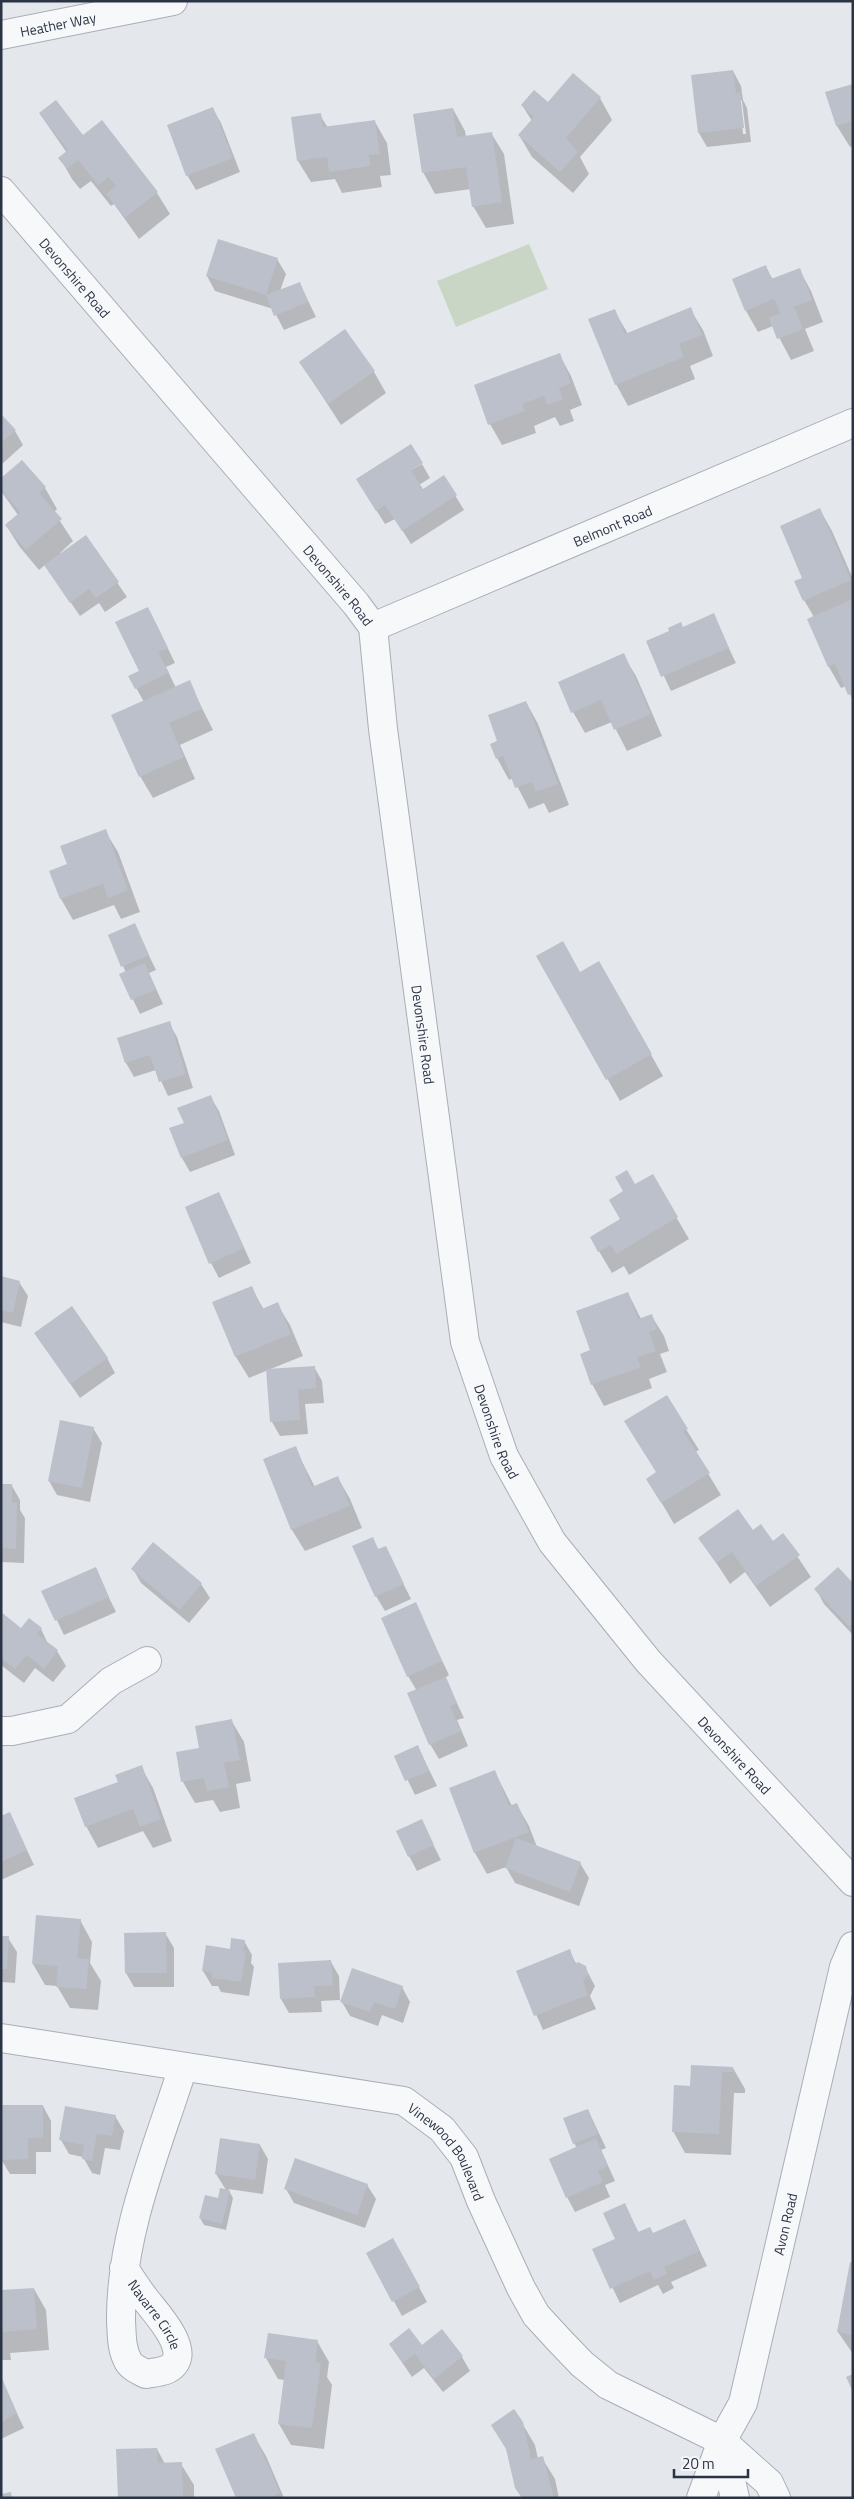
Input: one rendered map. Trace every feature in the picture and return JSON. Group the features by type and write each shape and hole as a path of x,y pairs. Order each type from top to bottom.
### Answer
{"street":[{"name":"Heather Way","path":"1,35 174,1"},
{"name":"Devonshire Road","path":"1,191 350,596 373,627 383,729 465,1342 504,1456 552,1542 648,1661 853,1882"},
{"name":"Belmont Road","path":"373,627 853,423"},
{"path":"1,1731 12,1731 68,1718 111,1681 147,1661"},
{"name":"Avon Road","path":"701,2498 722,2441 743,2403 844,1967 853,1946"},
{"name":"Vinewood Boulevard","path":"1,2038 404,2101 442,2129 464,2157 481,2201 520,2288 536,2315 559,2340 582,2364 608,2385 722,2441 769,2483 776,2498"},
{"name":"Navarre Circle","path":"124,2268 136,2213 183,2067"},
{"path":"722,2441 735,2498"}],"green space":[{"path":"529,244 548,289 456,327 437,281"}],"building":[{"path":"733,70 736,93 740,92 744,128 698,133 691,75"},
{"path":"573,73 601,97 566,138 578,152 560,172 518,135 534,117 521,105 534,90 548,102"},
{"path":"853,84 853,121 836,126 825,92"},
{"path":"56,100 83,135 102,120 158,192 125,218 106,194 116,186 109,177 98,185 78,160 67,169 58,158 68,150 39,113"},
{"path":"213,107 233,158 186,176 167,125"},
{"path":"453,108 457,137 492,132 502,202 472,207 466,167 422,173 413,114"},
{"path":"321,113 323,127 375,120 380,154 369,155 370,166 329,172 327,157 297,161 291,117"},
{"path":"218,239 278,258 266,295 206,276"},
{"path":"766,265 771,279 800,268 812,300 794,307 803,329 777,339 769,318 780,313 774,299 745,311 732,279"},
{"path":"300,282 308,302 274,316 266,295"},
{"path":"691,307 702,335 679,344 684,357 615,385 588,319 615,309 625,334"},
{"path":"345,329 375,371 328,404 299,362"},
{"path":"560,353 571,383 559,388 563,399 547,405 544,396 522,404 525,411 488,425 474,385"},
{"path":"1,414 16,430 1,443"},
{"path":"411,444 423,463 411,470 423,489 444,475 457,495 402,531 385,505 376,511 356,479"},
{"path":"22,460 46,487 39,493 62,519 26,550 5,525 20,512 1,490 1,478"},
{"path":"820,508 851,580 803,601 794,581 802,578 780,526"},
{"path":"86,535 119,582 96,598 89,589 70,603 44,565"},
{"path":"853,599 853,693 848,695 835,664 828,667 807,619"},
{"path":"148,607 168,648 158,652 169,673 135,689 128,676 139,671 115,622"},
{"path":"714,613 729,648 661,677 646,641 669,631 668,628 681,622 683,627"},
{"path":"624,653 651,714 614,730 601,700 571,713 558,682"},
{"path":"190,680 202,709 169,723 184,757 139,777 111,715"},
{"path":"526,701 558,784 536,792 532,782 515,788 503,756 496,759 490,744 497,741 488,715"},
{"path":"106,829 128,890 108,898 103,884 60,899 49,871 67,864 60,846"},
{"path":"135,923 149,955 121,967 108,935"},
{"path":"563,941 580,972 599,961 652,1054 606,1080 536,956"},
{"path":"145,963 156,990 131,1000 119,974"},
{"path":"170,1021 186,1074 159,1082 150,1055 125,1063 117,1038"},
{"path":"211,1095 228,1140 181,1158 169,1128 184,1123 177,1108"},
{"path":"627,1170 635,1184 653,1174 678,1217 616,1254 611,1245 598,1252 590,1237 620,1219 609,1200 623,1191 615,1177"},
{"path":"219,1192 244,1248 209,1264 185,1207"},
{"path":"1,1276 20,1281 13,1313 1,1310"},
{"path":"252,1286 262,1309 278,1302 291,1334 235,1357 212,1302"},
{"path":"628,1292 638,1319 652,1314 657,1329 649,1332 656,1351 637,1357 641,1367 591,1385 580,1354 590,1350 576,1311"},
{"path":"72,1306 108,1358 70,1384 34,1333"},
{"path":"315,1366 316,1388 298,1390 300,1420 270,1422 266,1369"},
{"path":"667,1395 688,1429 683,1431 710,1473 661,1503 646,1479 656,1472 624,1421"},
{"path":"60,1420 94,1427 82,1488 48,1481"},
{"path":"296,1446 312,1487 338,1476 350,1506 291,1530 263,1459"},
{"path":"1,1484 12,1484 12,1503 17,1503 16,1549 1,1548"},
{"path":"738,1509 753,1530 761,1524 773,1541 783,1533 800,1555 756,1586 732,1552 716,1563 698,1538"},
{"path":"373,1537 378,1549 386,1546 404,1584 375,1597 352,1546"},
{"path":"153,1542 202,1583 180,1610 131,1569"},
{"path":"96,1567 109,1597 55,1621 41,1591"},
{"path":"838,1567 853,1583 853,1623 849,1627 814,1589"},
{"path":"416,1602 442,1661 407,1677 381,1618"},
{"path":"1,1612 21,1628 29,1618 42,1628 37,1634 58,1650 44,1669 27,1655 15,1669 1,1658"},
{"path":"446,1677 457,1703 450,1706 461,1731 429,1745 407,1693"},
{"path":"232,1719 240,1760 224,1763 229,1787 207,1791 204,1778 181,1782 176,1752 199,1748 195,1726"},
{"path":"418,1745 429,1771 405,1781 394,1756"},
{"path":"142,1765 161,1819 140,1827 133,1809 85,1827 74,1798 118,1782 115,1775"},
{"path":"495,1770 509,1806 517,1803 529,1832 474,1853 449,1788"},
{"path":"10,1812 27,1850 1,1862 1,1816"},
{"path":"422,1819 434,1845 408,1857 396,1831"},
{"path":"516,1838 581,1862 570,1892 505,1868"},
{"path":"36,1915 81,1919 77,1958 89,1959 86,1989 56,1987 58,1966 32,1964"},
{"path":"166,1932 167,1973 125,1973 124,1933"},
{"path":"1,1936 9,1936 7,1969 1,1969"},
{"path":"231,1938 245,1940 243,1951 246,1951 241,1982 212,1978 212,1973 202,1971 206,1945 230,1949"},
{"path":"570,1949 575,1964 578,1962 586,1966 588,1975 583,1981 588,1995 534,2016 516,1971"},
{"path":"331,1960 333,1986 314,1986 315,1997 280,1999 278,1963"},
{"path":"352,1968 403,1986 395,2009 374,2002 370,2012 340,2002"},
{"path":"691,2065 733,2067 733,2072 722,2072 719,2134 672,2132 674,2085 690,2086"},
{"path":"1,2105 43,2105 43,2138 28,2138 28,2159 1,2160"},
{"path":"65,2106 116,2115 112,2136 97,2134 92,2161 82,2159 84,2145 59,2140"},
{"path":"588,2109 598,2134 573,2144 563,2118"},
{"path":"220,2138 260,2144 255,2180 215,2174"},
{"path":"596,2138 608,2166 598,2171 603,2182 566,2198 549,2159"},
{"path":"295,2158 368,2184 357,2215 284,2189"},
{"path":"220,2188 230,2190 222,2224 199,2218 205,2195 218,2198"},
{"path":"625,2203 638,2232 650,2227 653,2233 685,2219 700,2251 664,2267 667,2274 654,2280 650,2271 610,2289 592,2249 615,2239 603,2213"},
{"path":"393,2238 420,2287 392,2302 366,2253"},
{"path":"850,2262 853,2263 853,2335 837,2332"},
{"path":"34,2288 37,2329 1,2332 1,2290"},
{"path":"409,2328 422,2345 442,2329 463,2356 434,2379 415,2354 403,2363 389,2344"},
{"path":"268,2333 318,2340 315,2362 321,2363 312,2428 278,2424 286,2361 264,2358"},
{"path":"853,2374 853,2392 846,2377"},
{"path":"1,2376 17,2413 1,2422"},
{"path":"514,2409 523,2422 531,2459 543,2456 554,2498 522,2498 515,2488 506,2449 491,2425"},
{"path":"254,2433 280,2493 269,2498 236,2498 215,2449"},
{"path":"157,2448 158,2463 182,2462 183,2498 118,2498 116,2449"},
{"path":"11,2492 12,2498 1,2498 1,2494"}]}
